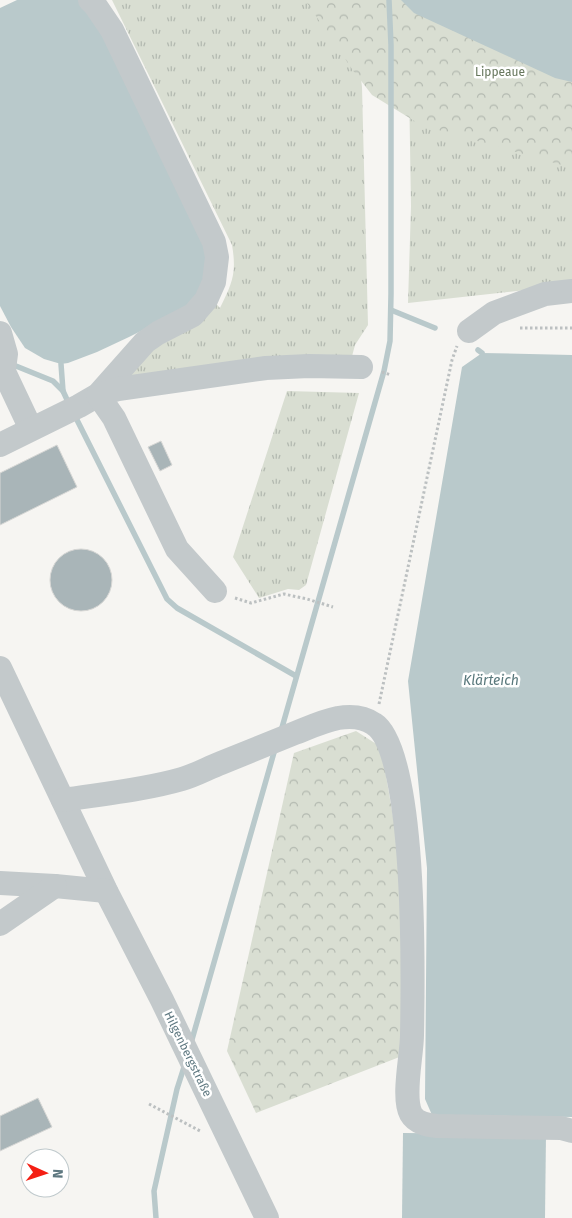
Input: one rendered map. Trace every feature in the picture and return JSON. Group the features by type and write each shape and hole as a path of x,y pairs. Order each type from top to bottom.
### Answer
{"lane":[{"path":"80,404 146,342 158,333 193,314 206,300 214,282 217,257 214,242 112,30 90,0"},
{"path":"468,331 494,313 546,294 572,291"},
{"path":"3,352 7,394 31,429"},
{"path":"0,445 80,404 118,389 266,368 309,366 361,367"},
{"path":"80,404 114,418 177,549 215,591"},
{"name":"Hilgenbergstraße","path":"0,668 106,891 162,1000 213,1129 267,1218"},
{"path":"63,800 183,779 308,728 338,718 361,718 375,724 390,746 396,766 406,831 412,903 412,1037 408,1091 408,1107 412,1116 423,1124 437,1126 561,1128 572,1130"},
{"path":"0,883 106,891"},
{"path":"0,924 55,886"}],"path":[{"path":"513,328 572,328"},
{"path":"375,724 452,360 458,344 468,331"},
{"path":"251,604 284,594 307,598 333,607"},
{"path":"150,1104 213,1129"}],"green space":[{"path":"112,0 351,0 362,87 368,325 355,345 351,360 121,383 137,359 212,299 220,308 230,285 234,264 232,245"},
{"name":"Lippeaue","path":"305,0 572,0 572,168 421,125 372,95"},
{"path":"408,24 572,82 572,285 408,303 411,206"},
{"path":"287,391 359,393 306,585 299,590 288,589 259,598 233,557"},
{"path":"356,731 381,747 404,880 402,1056 256,1113 227,1051 294,753"}],"water":[{"path":"17,0 78,0 86,6 96,19 206,250 205,282 189,307 97,352 61,364 44,359 25,348 0,306 0,8"},
{"path":"401,0 572,0 572,82 555,78 414,13"},
{"name":"Klärteich","path":"482,353 572,355 572,1117 432,1115 425,1099 427,868 408,681 462,367"},
{"path":"403,1133 546,1134 545,1218 402,1218"}],"building":[{"path":"161,441 172,465 160,471 148,447"},
{"path":"57,445 77,487 0,525 0,473"},
{"path":"75,549 87,549 103,558 110,568 112,580 110,592 103,602 87,611 75,611 64,606 55,597 50,586 50,574 55,563 64,554"},
{"path":"38,1098 52,1127 0,1151 0,1116"}],"waterway":[{"path":"281,731 384,371 390,341 391,45 389,0"},
{"path":"391,310 435,328"},
{"path":"478,350 482,353"},
{"path":"11,364 53,381 63,391 69,404"},
{"path":"61,364 63,391"},
{"path":"74,414 167,599 177,608 296,676"},
{"path":"191,1043 275,749"},
{"path":"156,1218 154,1191 177,1089 185,1064"}]}
